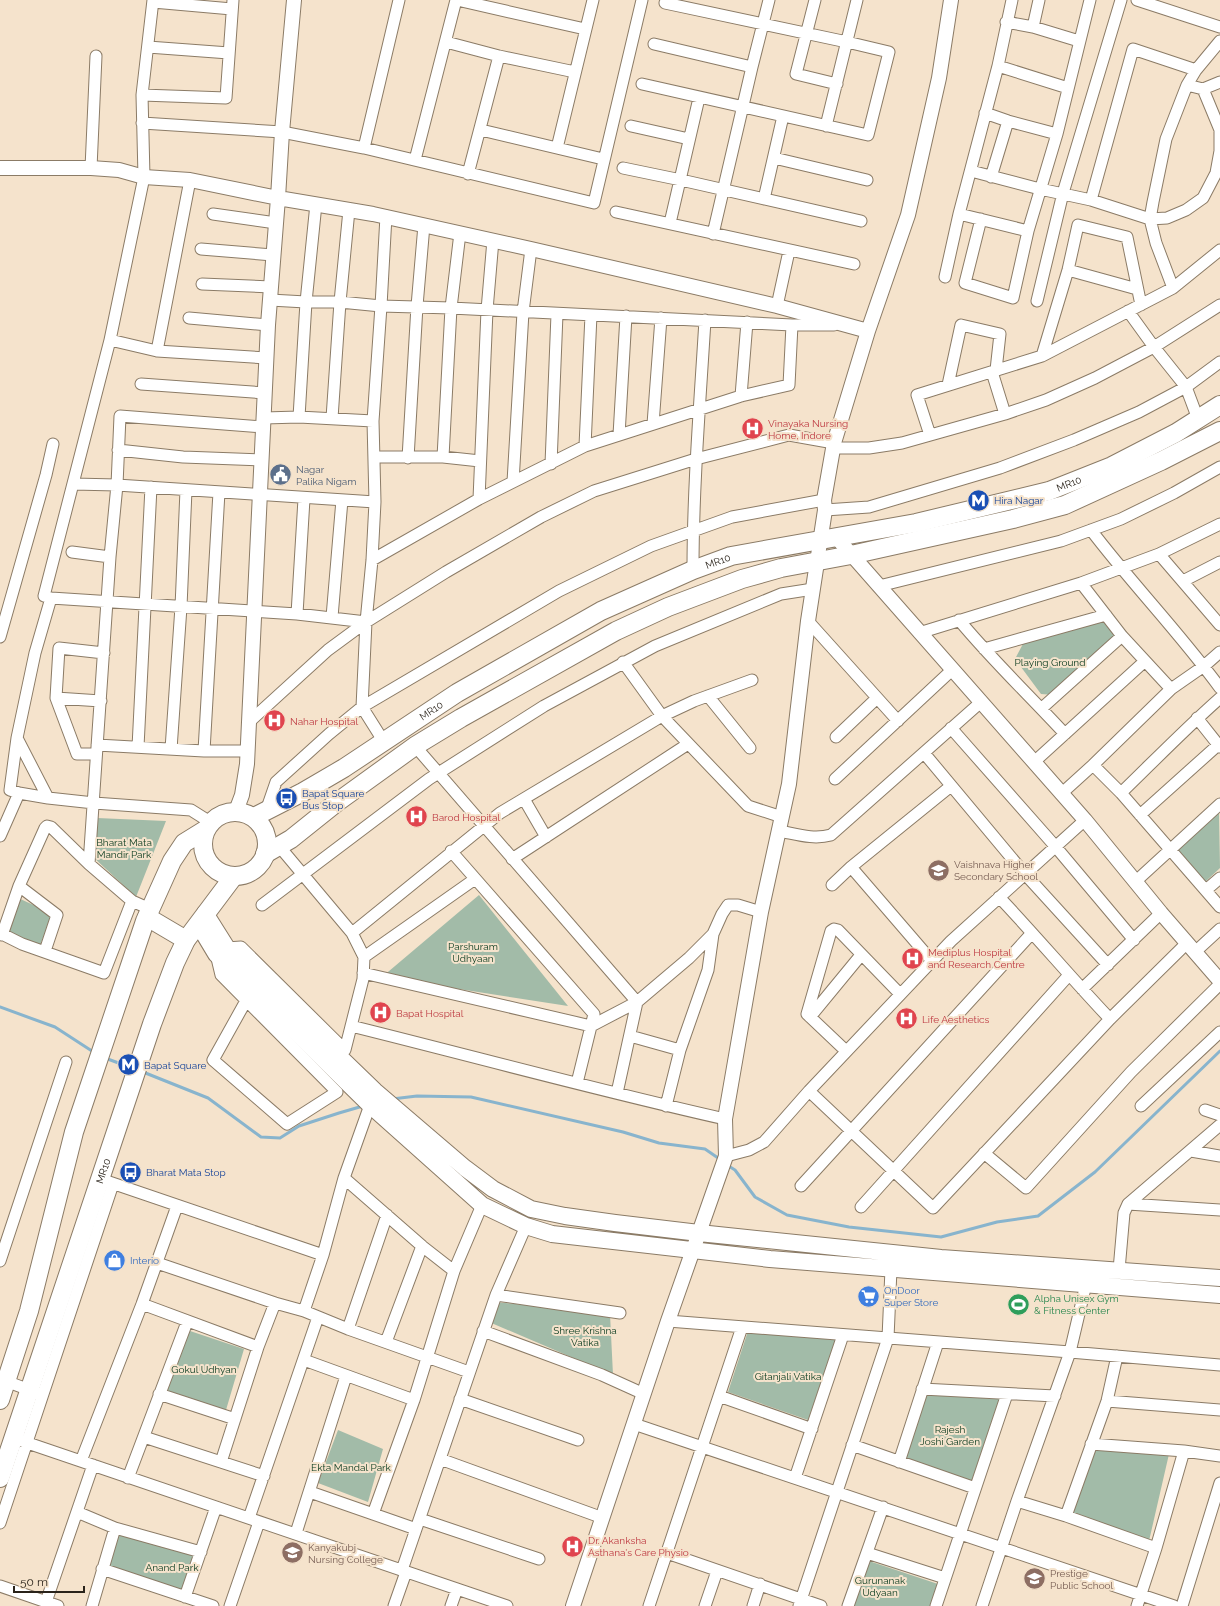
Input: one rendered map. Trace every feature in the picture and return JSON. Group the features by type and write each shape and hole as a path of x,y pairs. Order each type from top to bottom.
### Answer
{"main road":[{"name":"MR10","path":"260,814 303,792 384,742 457,693 601,611 692,570 731,556 916,523 1049,491 1112,466 1213,413"},
{"name":"MR10","path":"272,850 291,839 415,746 563,660 616,631 668,607 742,579 781,568 851,555 1013,519 1065,505 1162,461 1220,431"},
{"path":"0,1400 3,1380 29,1311 74,1132 96,1064 149,913 172,861 184,843 208,826 218,815 236,811 247,814 260,814 266,838 272,850 254,870 234,876 225,875 216,871 205,857 202,848 202,839 208,826"},
{"name":"MR10","path":"0,1478 20,1440 106,1181 135,1076 175,963 186,940 234,876"},
{"path":"149,913 186,940"},
{"path":"202,918 222,951 482,1205 526,1226 552,1234 770,1259 1220,1295"},
{"path":"375,1102 493,1189 531,1209 594,1220 699,1233 949,1258 1220,1278"}],"street":[{"path":"236,811 242,795 247,764 268,325 282,132 294,0"},
{"path":"364,148 399,0"},
{"path":"415,160 457,0 585,29"},
{"path":"557,148 574,72 593,0"},
{"path":"142,124 282,132 364,148 594,203 642,0"},
{"path":"713,234 769,0"},
{"path":"815,0 796,74 837,84"},
{"path":"826,126 857,0"},
{"path":"573,1606 668,1321 726,1156 724,1135 725,1119 761,912 789,784 808,621 817,561 828,539 824,505 834,445 868,331 908,215 938,78 951,0"},
{"path":"945,277 959,214 998,66 1006,22 1012,0"},
{"path":"1033,27 1039,0"},
{"path":"981,220 965,283 1013,298 1028,231 1057,134 1090,0"},
{"path":"1037,301 1063,194 1120,0"},
{"path":"1137,0 1220,27"},
{"path":"142,95 226,98 233,4 153,1 142,95 144,177 110,340 44,596 51,598 107,602 297,614 366,622"},
{"path":"642,84 868,135 889,52 664,3"},
{"path":"1006,22 1033,27 1079,41"},
{"path":"446,42 500,56 574,72"},
{"path":"1173,288 1156,243 1150,219 1166,139 1187,85 1196,70 1219,42"},
{"path":"654,44 752,67"},
{"path":"148,47 229,53"},
{"path":"1091,200 1133,49 1196,70"},
{"path":"91,168 96,56"},
{"path":"468,174 500,56"},
{"path":"998,66 1068,88"},
{"path":"1187,85 1203,89 1220,82"},
{"path":"971,171 1040,189 1091,200 1150,219 1167,218 1186,210 1203,198 1216,173 1220,151 1220,130 1203,89"},
{"path":"670,223 699,98"},
{"path":"985,113 1008,121 1057,134"},
{"path":"764,199 783,116"},
{"path":"991,176 1008,121"},
{"path":"631,126 690,139"},
{"path":"481,130 604,159"},
{"path":"774,158 867,180"},
{"path":"0,168 91,168 119,170 144,177 190,180 278,198 386,216 777,306 868,331"},
{"path":"623,168 861,221"},
{"path":"157,351 190,180"},
{"path":"298,416 306,302 316,204"},
{"path":"332,418 340,302 349,210"},
{"path":"616,212 854,264"},
{"path":"213,214 276,224"},
{"path":"959,214 1028,231"},
{"path":"384,742 362,707 366,622 372,560 375,502 373,421 386,216"},
{"path":"408,458 417,306 424,225"},
{"path":"1042,356 1068,270 1078,225 1127,236 1141,305"},
{"path":"443,457 451,308 460,233"},
{"path":"479,500 487,310 493,240"},
{"path":"201,249 273,256"},
{"path":"513,482 523,312 531,249"},
{"path":"930,435 917,395 1042,356 1173,288 1220,250"},
{"path":"777,306 789,251"},
{"path":"1068,270 1138,289"},
{"path":"202,284 270,294 306,302 340,302 381,306 417,306 792,325 849,325"},
{"path":"249,722 328,650 366,622 446,572 541,517 594,491 696,459 789,435 834,445 869,448 902,443 1005,414 1046,400 1095,378 1154,347 1220,305"},
{"path":"1128,311 1186,387 1213,413"},
{"path":"551,464 557,314"},
{"path":"585,446 591,315"},
{"path":"619,435 626,316"},
{"path":"189,318 268,325"},
{"path":"653,424 661,318"},
{"path":"692,570 696,459 705,320"},
{"path":"741,396 747,322"},
{"path":"372,560 479,500 585,446 741,396 789,385 792,325"},
{"path":"948,385 961,325 1000,334 994,371 1005,414"},
{"path":"110,340 157,351 267,358"},
{"path":"260,814 276,782 329,734 362,707 559,591 651,546 732,517 824,505 869,507 1000,468 1074,440 1139,412 1186,387 1220,362"},
{"path":"141,384 265,393"},
{"path":"89,864 110,557 117,485 120,416 264,422 298,416 373,421"},
{"path":"0,637 46,475 53,444"},
{"path":"118,450 183,457 261,460"},
{"path":"374,458 443,457 480,461"},
{"path":"879,586 1061,541 1121,519 1168,496 1220,467"},
{"path":"74,484 151,487 259,494 304,499 375,502"},
{"path":"138,747 151,487"},
{"path":"171,749 181,606 186,490"},
{"path":"204,751 219,492"},
{"path":"297,614 304,499"},
{"path":"332,617 342,500"},
{"path":"919,633 1082,583 1159,554 1220,524"},
{"path":"1091,530 1120,568 1204,666 1220,688"},
{"path":"828,539 851,555 879,586 1085,820 1161,913 1220,980"},
{"path":"72,552 110,557"},
{"path":"1159,554 1220,625"},
{"path":"1182,581 1220,562"},
{"path":"1082,583 1122,636 1171,689"},
{"path":"262,905 438,773 544,706 655,646 781,594 813,589"},
{"path":"51,598 35,653 17,738 10,790 18,793 48,798 191,810 208,826"},
{"path":"984,650 1106,615"},
{"path":"959,620 984,650 1042,708 1065,734"},
{"path":"808,621 898,721"},
{"path":"1042,708 1122,636"},
{"path":"104,653 59,648 56,698 77,754 97,750 138,747 204,751 247,750"},
{"path":"1061,794 1171,689 1204,666 1220,652"},
{"path":"1034,762 1145,661"},
{"path":"623,662 662,716 748,806 782,817"},
{"path":"835,779 952,670"},
{"path":"352,933 500,813 662,716 708,696 752,680"},
{"path":"708,696 750,748"},
{"path":"56,698 101,701"},
{"path":"836,737 877,698"},
{"path":"1121,793 1166,751 1197,718 1220,698"},
{"path":"778,831 812,838 821,838 831,835 981,702"},
{"path":"1140,815 1219,746 1197,718"},
{"path":"951,728 1055,846 1134,940"},
{"path":"17,738 48,798"},
{"path":"512,859 688,744"},
{"path":"415,746 637,1002"},
{"path":"924,753 1025,874 1108,965"},
{"path":"1093,765 1121,793 1220,907"},
{"path":"832,885 851,867 951,786"},
{"path":"0,836 18,793"},
{"path":"524,799 546,837"},
{"path":"1135,882 1220,805"},
{"path":"726,1156 749,1150 764,1142 846,1051 951,941 1085,820"},
{"path":"132,901 104,973 22,944 1,934 19,886 47,826 50,827 89,864 132,901 149,913"},
{"path":"247,1000 213,1060 287,1124 337,1092 247,1000 220,975 222,951 241,947 345,1050 363,979 364,957 352,933 303,875 272,850"},
{"path":"451,852 594,1014 577,1083"},
{"path":"851,867 932,961"},
{"path":"1206,890 1220,878"},
{"path":"364,957 475,879"},
{"path":"19,886 57,915 45,951"},
{"path":"999,897 1110,1019"},
{"path":"666,1106 680,1050 706,976 713,934 722,914 728,905 738,905 761,912"},
{"path":"1082,989 1161,913"},
{"path":"846,1051 807,1014 831,931 834,929 838,930 900,994"},
{"path":"809,1091 933,1208 1110,1019 1191,947 1220,929"},
{"path":"801,1186 1032,933"},
{"path":"363,973 591,1026 637,1002 689,958 713,934"},
{"path":"810,1017 862,955"},
{"path":"861,1207 1069,975"},
{"path":"984,1153 1026,1188 1131,1072 1220,984"},
{"path":"617,1093 637,1002"},
{"path":"351,1026 666,1106 725,1119"},
{"path":"1141,1106 1220,1032"},
{"path":"630,1036 680,1050"},
{"path":"0,1261 66,1062"},
{"path":"304,1311 323,1255 344,1178 364,1122 375,1102"},
{"path":"1205,1110 1220,1115"},
{"path":"1119,1270 1124,1213 1128,1204 1220,1125"},
{"path":"1191,1151 1220,1156"},
{"path":"344,1178 422,1246 454,1270"},
{"path":"106,1181 323,1255"},
{"path":"1128,1204 1220,1210"},
{"path":"374,1514 414,1400 454,1270 482,1205"},
{"path":"82,1461 142,1304 177,1206"},
{"path":"348,1329 386,1215"},
{"path":"394,1606 418,1524 483,1331 496,1295 526,1226"},
{"path":"386,1342 422,1246"},
{"path":"157,1263 274,1303 304,1311 348,1329 469,1372"},
{"path":"800,1603 888,1338 891,1269"},
{"path":"982,1606 1070,1352 1086,1284"},
{"path":"496,1295 620,1313"},
{"path":"221,1462 258,1347 274,1303"},
{"path":"142,1304 187,1322 258,1347"},
{"path":"230,1606 254,1520 264,1476 318,1317"},
{"path":"668,1321 1220,1365"},
{"path":"128,1478 187,1322"},
{"path":"649,1606 742,1327"},
{"path":"483,1331 602,1375 644,1394"},
{"path":"795,1478 843,1335"},
{"path":"899,1462 938,1342"},
{"path":"1066,1516 1106,1402 1117,1356"},
{"path":"304,1360 414,1400"},
{"path":"296,1534 346,1376"},
{"path":"3,1380 36,1392"},
{"path":"922,1389 1055,1396"},
{"path":"159,1394 235,1419"},
{"path":"936,1606 1007,1394"},
{"path":"719,1396 812,1429"},
{"path":"460,1399 578,1440"},
{"path":"1106,1402 1220,1410"},
{"path":"634,1424 1174,1606"},
{"path":"144,1437 264,1476"},
{"path":"0,1523 20,1440 507,1606"},
{"path":"1091,1444 1184,1451 1220,1456"},
{"path":"852,1445 975,1488"},
{"path":"1137,1606 1156,1548 1184,1451"},
{"path":"440,1459 603,1518"},
{"path":"46,1602 93,1465"},
{"path":"1182,1606 1220,1483"},
{"path":"310,1492 374,1514 418,1524 539,1559"},
{"path":"1018,1500 1156,1548"},
{"path":"185,1597 216,1507"},
{"path":"848,1606 883,1507"},
{"path":"77,1512 115,1528 201,1552"},
{"path":"92,1606 115,1528"},
{"path":"667,1553 760,1584 800,1603 821,1606"},
{"path":"867,1553 945,1578"},
{"path":"102,1569 213,1606"},
{"path":"705,1606 717,1570"},
{"path":"753,1606 760,1584"},
{"path":"0,1586 58,1606"},
{"path":"451,1606 457,1589"}],"green space":[{"name":"Playing Ground","path":"1106,619 1118,635 1054,695 1041,694 1015,659 1024,642"},
{"path":"1219,812 1220,868 1203,884 1175,853"},
{"name":"Bharat Mata Mandir Park","path":"97,818 166,821 136,897 92,856"},
{"name":"Parshuram Udhyaan","path":"479,895 568,1006 382,977"},
{"path":"16,897 53,914 40,945 4,930"},
{"name":"Shree Krishna Vatika","path":"495,1302 610,1314 613,1375 489,1322"},
{"name":"Gokul Udhyan","path":"184,1329 244,1349 226,1410 163,1390"},
{"name":"Gitanjali Vatika","path":"748,1331 836,1340 808,1420 728,1392"},
{"name":"Rajesh Joshi Garden","path":"926,1395 1000,1399 972,1482 905,1458"},
{"name":"Ekta Mandal Park","path":"338,1430 383,1449 368,1502 318,1483"},
{"path":"1092,1447 1169,1454 1149,1541 1071,1515"},
{"name":"Anand Park","path":"120,1530 200,1554 185,1593 106,1566"},
{"name":"Gurunanak Udyaan","path":"866,1560 938,1584 931,1606 849,1606"}],"waterway":[{"path":"0,1007 55,1027 95,1053"},
{"path":"727,1165 735,1170 755,1197 787,1215 849,1227 941,1237 997,1222 1038,1216 1095,1172 1220,1051"},
{"path":"105,1058 132,1068"},
{"path":"143,1072 208,1098 261,1137 280,1138 299,1126 363,1106"},
{"path":"392,1099 417,1096 471,1097 623,1132 659,1143 705,1149 721,1160"}],"place":[{"name":"Vinayaka Nursing Home, Indore","path":"752,429"},
{"name":"Nagar Palika Nigam","path":"280,475"},
{"name":"Hira Nagar","path":"979,500"},
{"name":"Nahar Hospital","path":"275,721"},
{"name":"Bapat Square Bus Stop","path":"287,799"},
{"name":"Barod Hospital","path":"417,817"},
{"name":"Vaishnava Higher Secondary School","path":"939,870"},
{"name":"Mediplus Hospital and Research Centre","path":"913,958"},
{"name":"Bapat Hospital","path":"381,1013"},
{"name":"Life Aesthetics","path":"906,1019"},
{"name":"Bapat Square","path":"128,1065"},
{"name":"Bharat Mata Stop","path":"131,1172"},
{"name":"Interio","path":"114,1260"},
{"name":"OnDoor Super Store","path":"869,1296"},
{"name":"Alpha Unisex Gym & Fitness Center","path":"1018,1304"},
{"name":"Dr. Akanksha Asthana's Care Physio","path":"573,1546"},
{"name":"Kanyakubj Nursing College","path":"293,1553"},
{"name":"Prestige Public School","path":"1035,1579"}]}
